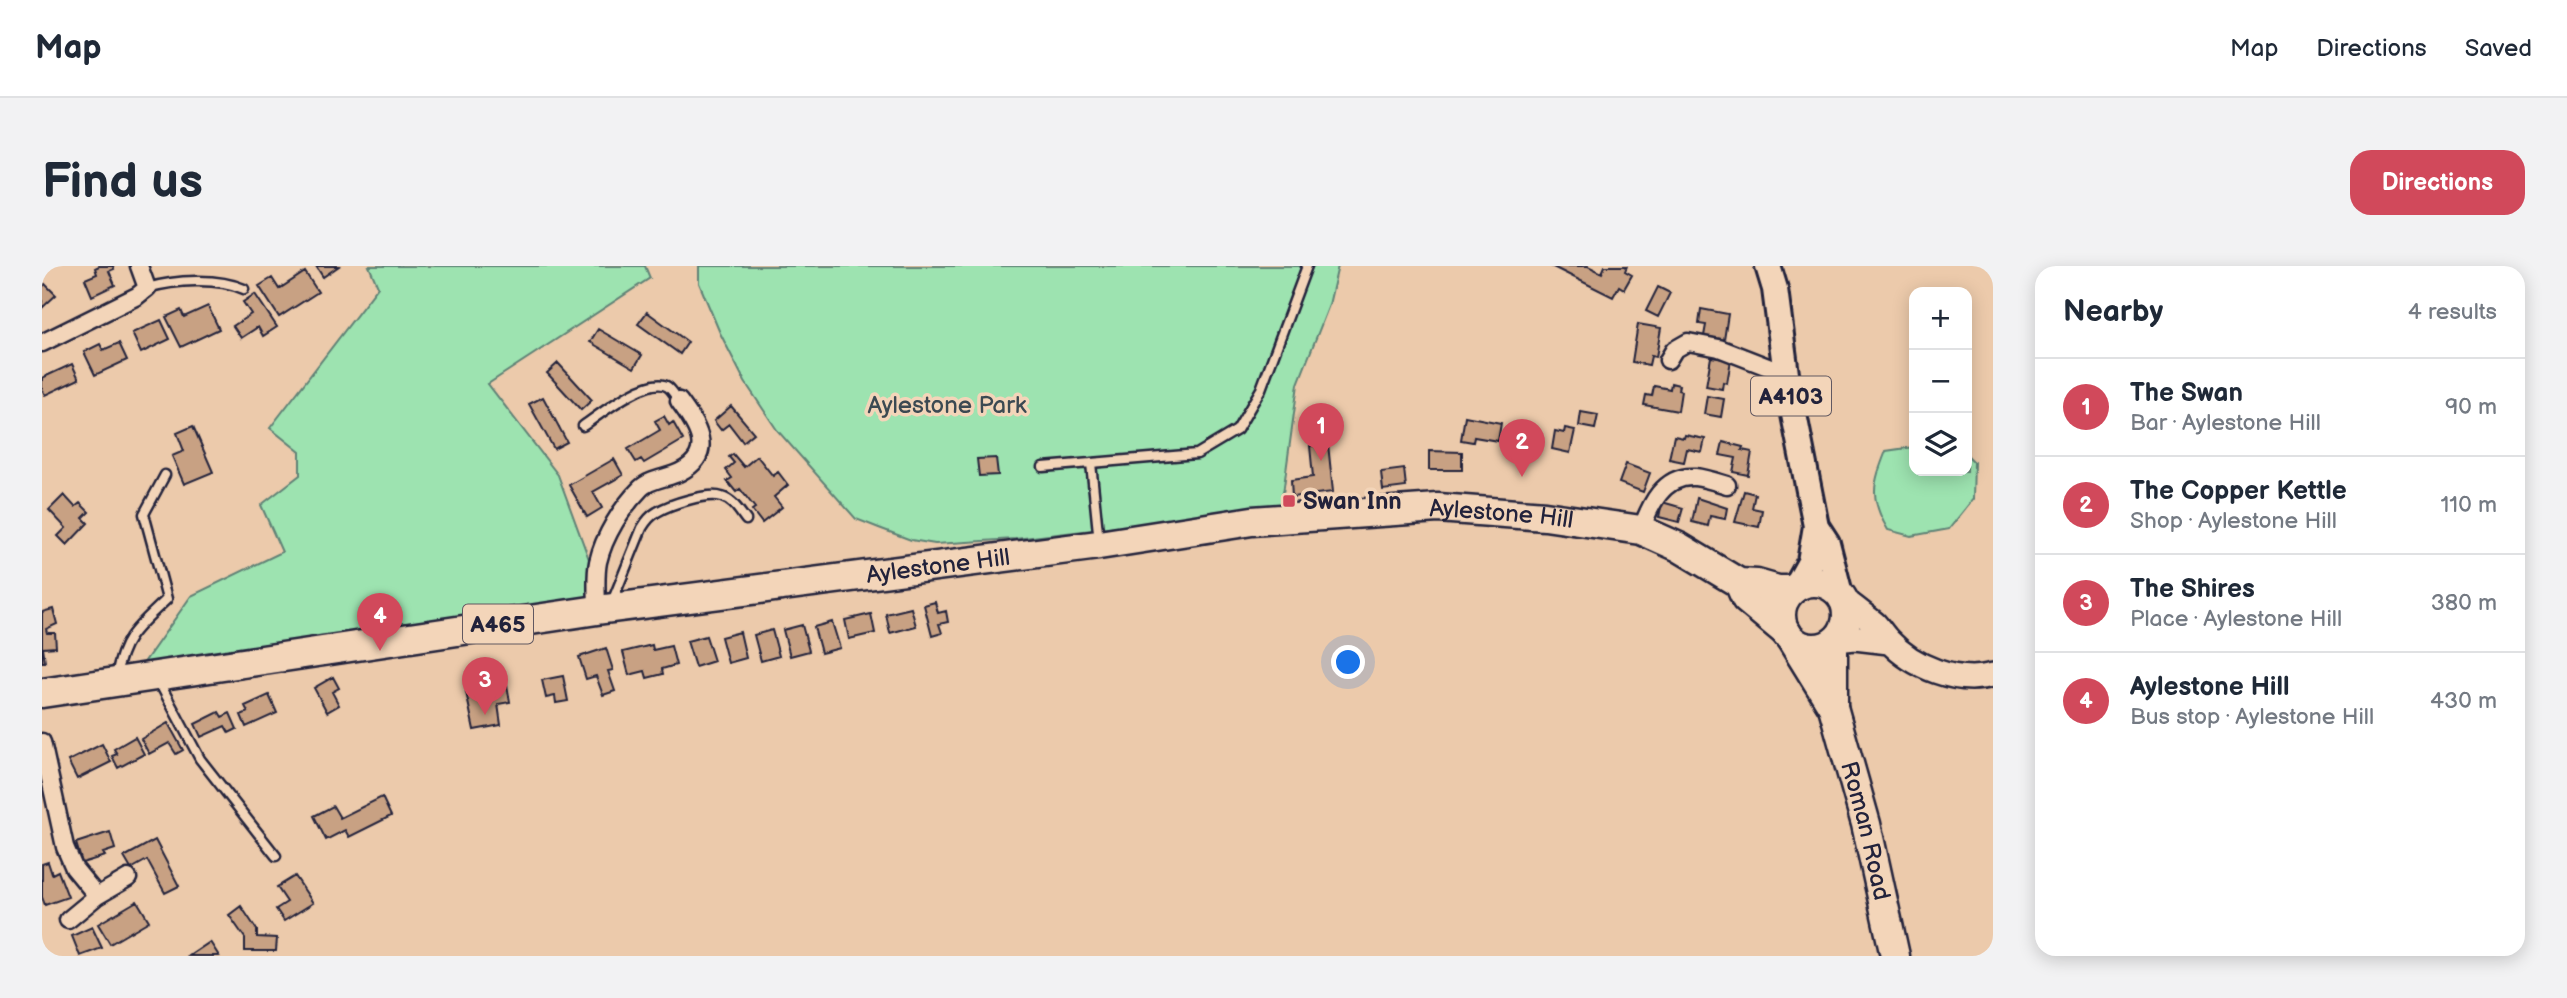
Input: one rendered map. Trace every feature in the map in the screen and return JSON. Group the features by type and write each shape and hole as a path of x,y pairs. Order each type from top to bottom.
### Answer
{"highway":[{"name":"Aylestone Hill","path":"42,693 603,609 1099,545 1252,521 1438,508 1545,516 1641,530 1679,547 1740,583 1757,584 1777,590 1794,589"},
{"name":"Aylestone Hill","path":"1740,583 1746,599 1789,636"},
{"path":"1794,589 1805,583 1824,583 1842,597"},
{"name":"A4103","path":"1789,636 1782,625 1782,606 1794,589"},
{"name":"A4103","path":"1835,641 1843,632 1847,621 1847,610 1842,597"},
{"path":"1789,636 1807,648 1825,647 1835,641"},
{"name":"Roman Road","path":"1789,636 1833,707 1866,824 1895,956"},
{"name":"Roman Road","path":"1833,707 1835,641"}],"main road":[{"name":"A4103","path":"1768,266 1775,289 1786,374 1816,526 1810,562 1794,589"},
{"name":"A4103","path":"1816,526 1827,543 1842,597"}],"street":[{"path":"42,343 137,296 147,288 139,266"},
{"path":"1668,360 1674,350 1688,342 1719,348 1786,374"},
{"path":"603,609 598,563 612,526 642,487 682,471 696,458 701,441 697,426 678,401"},
{"path":"1641,530 1661,490 1679,478 1695,477 1727,485"},
{"path":"1842,597 1877,625 1889,642 1923,667 1956,676 1993,675"},
{"path":"1835,641 1855,638 1889,642"},
{"path":"42,742 65,847 74,868 97,896"},
{"path":"68,920 97,896 128,878"}],"lane":[{"path":"1043,467 1197,454 1237,430 1261,389 1307,266"},
{"path":"147,288 178,281 235,285 244,289"},
{"path":"583,426 642,388 658,384 668,387 678,401"},
{"path":"1091,463 1099,545"},
{"path":"115,682 120,655 129,636 167,599 144,514 165,475"},
{"path":"603,609 642,528 657,512 712,495 731,501 746,520"},
{"path":"156,676 200,759 276,856"}],"green space":[{"path":"369,266 645,266 650,278 488,384 558,475 590,562 591,602 143,664 191,596 282,552 261,505 300,475 300,452 270,428 378,287"},
{"name":"Aylestone Park","path":"699,266 1338,266 1329,305 1298,384 1281,508 1015,539 935,544 911,540 856,519 777,430 745,382 720,333 699,283"},
{"path":"1909,448 1909,476 1972,476 1972,460 1974,462 1973,499 1949,529 1911,536 1888,530 1878,509 1875,491 1886,451"}],"building":[{"path":"113,266 114,269 109,271 115,285 92,296 85,279 97,274 95,268"},
{"path":"316,266 339,266 323,277"},
{"path":"1551,266 1588,266 1602,273 1605,266 1627,266 1625,271 1632,275 1624,289 1619,286 1613,297"},
{"path":"305,272 318,292 279,317 259,286 272,278 279,289"},
{"path":"45,284 56,295 42,308 42,287"},
{"path":"1658,287 1670,293 1658,317 1646,311"},
{"path":"255,294 277,327 263,336 258,327 241,338 233,326 251,314 243,302"},
{"path":"208,306 219,329 181,347 166,317 181,310 184,317"},
{"path":"1701,309 1728,314 1724,340 1704,336 1706,325 1699,324"},
{"path":"647,312 688,342 680,354 638,324"},
{"path":"161,320 170,339 141,353 132,333"},
{"path":"1638,324 1661,328 1656,357 1651,356 1649,365 1632,362"},
{"path":"598,329 642,355 634,368 590,342"},
{"path":"119,343 127,360 95,375 84,352 100,344 103,350"},
{"path":"1711,357 1731,360 1727,383 1723,382 1722,389 1706,386"},
{"path":"558,363 592,400 581,410 547,373"},
{"path":"72,364 79,379 45,395 42,378"},
{"path":"1671,383 1679,385 1678,390 1681,391 1678,411 1644,405 1646,395 1652,396 1654,386 1670,389"},
{"path":"1707,396 1724,399 1721,417 1704,414"},
{"path":"543,397 567,442 554,449 529,404"},
{"path":"731,406 754,433 743,442 729,424 721,430 714,421"},
{"path":"1581,412 1598,415 1595,429 1579,426"},
{"path":"664,416 669,425 673,422 683,440 644,463 641,459 636,462 628,449 660,430 655,421"},
{"path":"1465,416 1501,423 1498,441 1474,437 1473,442 1461,440"},
{"path":"193,426 213,472 184,484 172,456 184,451 177,433"},
{"path":"1565,428 1575,430 1570,453 1552,449 1555,431 1564,433"},
{"path":"1685,435 1705,439 1702,452 1687,449 1684,462 1669,459 1674,436 1684,438"},
{"path":"1723,442 1752,452 1748,475 1733,472 1736,458 1720,455"},
{"path":"1328,444 1333,492 1292,497 1291,480 1313,477 1310,446"},
{"path":"1429,451 1462,452 1462,470 1429,470"},
{"path":"733,454 744,467 757,456 773,476 778,472 788,485 774,497 782,507 762,523 752,510 755,508 740,489 736,492 727,481 732,478 726,470 734,463 729,457"},
{"path":"996,458 998,475 979,476 977,459"},
{"path":"614,459 623,475 593,492 602,508 587,517 569,485"},
{"path":"1626,464 1650,473 1643,492 1619,483"},
{"path":"1404,469 1406,487 1383,490 1381,472"},
{"path":"1744,491 1755,494 1752,508 1762,510 1759,527 1735,522"},
{"path":"64,495 75,507 80,503 89,512 83,518 88,523 67,545 58,536 66,528 49,510"},
{"path":"1697,498 1727,508 1725,519 1710,516 1708,526 1692,522"},
{"path":"1662,502 1683,508 1679,522 1659,517"},
{"path":"935,602 938,613 946,611 948,622 939,624 942,633 932,636 924,605"},
{"path":"911,608 916,626 890,633 886,614"},
{"path":"53,609 57,624 46,629 47,633 55,633 56,647 43,648 45,662 42,662 42,612"},
{"path":"871,614 875,633 849,639 845,620"},
{"path":"832,622 840,648 821,653 814,627"},
{"path":"802,625 809,651 790,656 783,630"},
{"path":"772,630 779,656 761,661 754,635"},
{"path":"740,632 746,658 728,663 721,637"},
{"path":"706,636 714,661 695,667 687,641"},
{"path":"652,645 653,650 671,646 676,665 662,669 663,674 647,678 645,671 629,675 623,652"},
{"path":"606,648 613,670 608,671 615,691 603,695 596,676 586,679 579,657"},
{"path":"563,676 568,701 556,703 555,696 546,698 542,680"},
{"path":"333,677 339,688 332,692 339,705 327,712 314,688"},
{"path":"507,685 510,702 498,704 501,725 474,730 466,692"},
{"path":"269,695 277,713 246,727 241,715 248,712 245,706"},
{"path":"219,712 222,717 230,713 237,729 229,733 225,726 201,737 195,724"},
{"path":"168,723 183,750 176,754 169,743 149,754 141,739"},
{"path":"135,737 144,754 118,768 112,756 117,754 114,749"},
{"path":"102,744 111,762 77,779 68,761"},
{"path":"382,797 391,816 349,837 345,830 326,840 314,816 333,806 340,818"},
{"path":"110,832 115,849 103,853 105,856 82,863 76,843"},
{"path":"155,840 179,886 165,893 147,860 131,869 124,857"},
{"path":"48,862 52,874 58,871 68,897 45,905 42,897 42,864"},
{"path":"295,876 313,903 284,921 276,909 287,902 277,887"},
{"path":"137,901 149,921 110,944 98,924"},
{"path":"241,906 257,930 257,937 277,938 276,951 245,951 245,938 229,915"},
{"path":"92,927 102,948 80,956 72,936"},
{"path":"210,942 219,956 189,956"}],"place":[{"name":"The Swan","path":"1321,461"},
{"name":"The Copper Kettle","path":"1522,477"},
{"name":"Swan Inn","path":"1289,501"},
{"name":"Aylestone Hill","path":"380,651"},
{"name":"The Shires","path":"485,715"}]}
